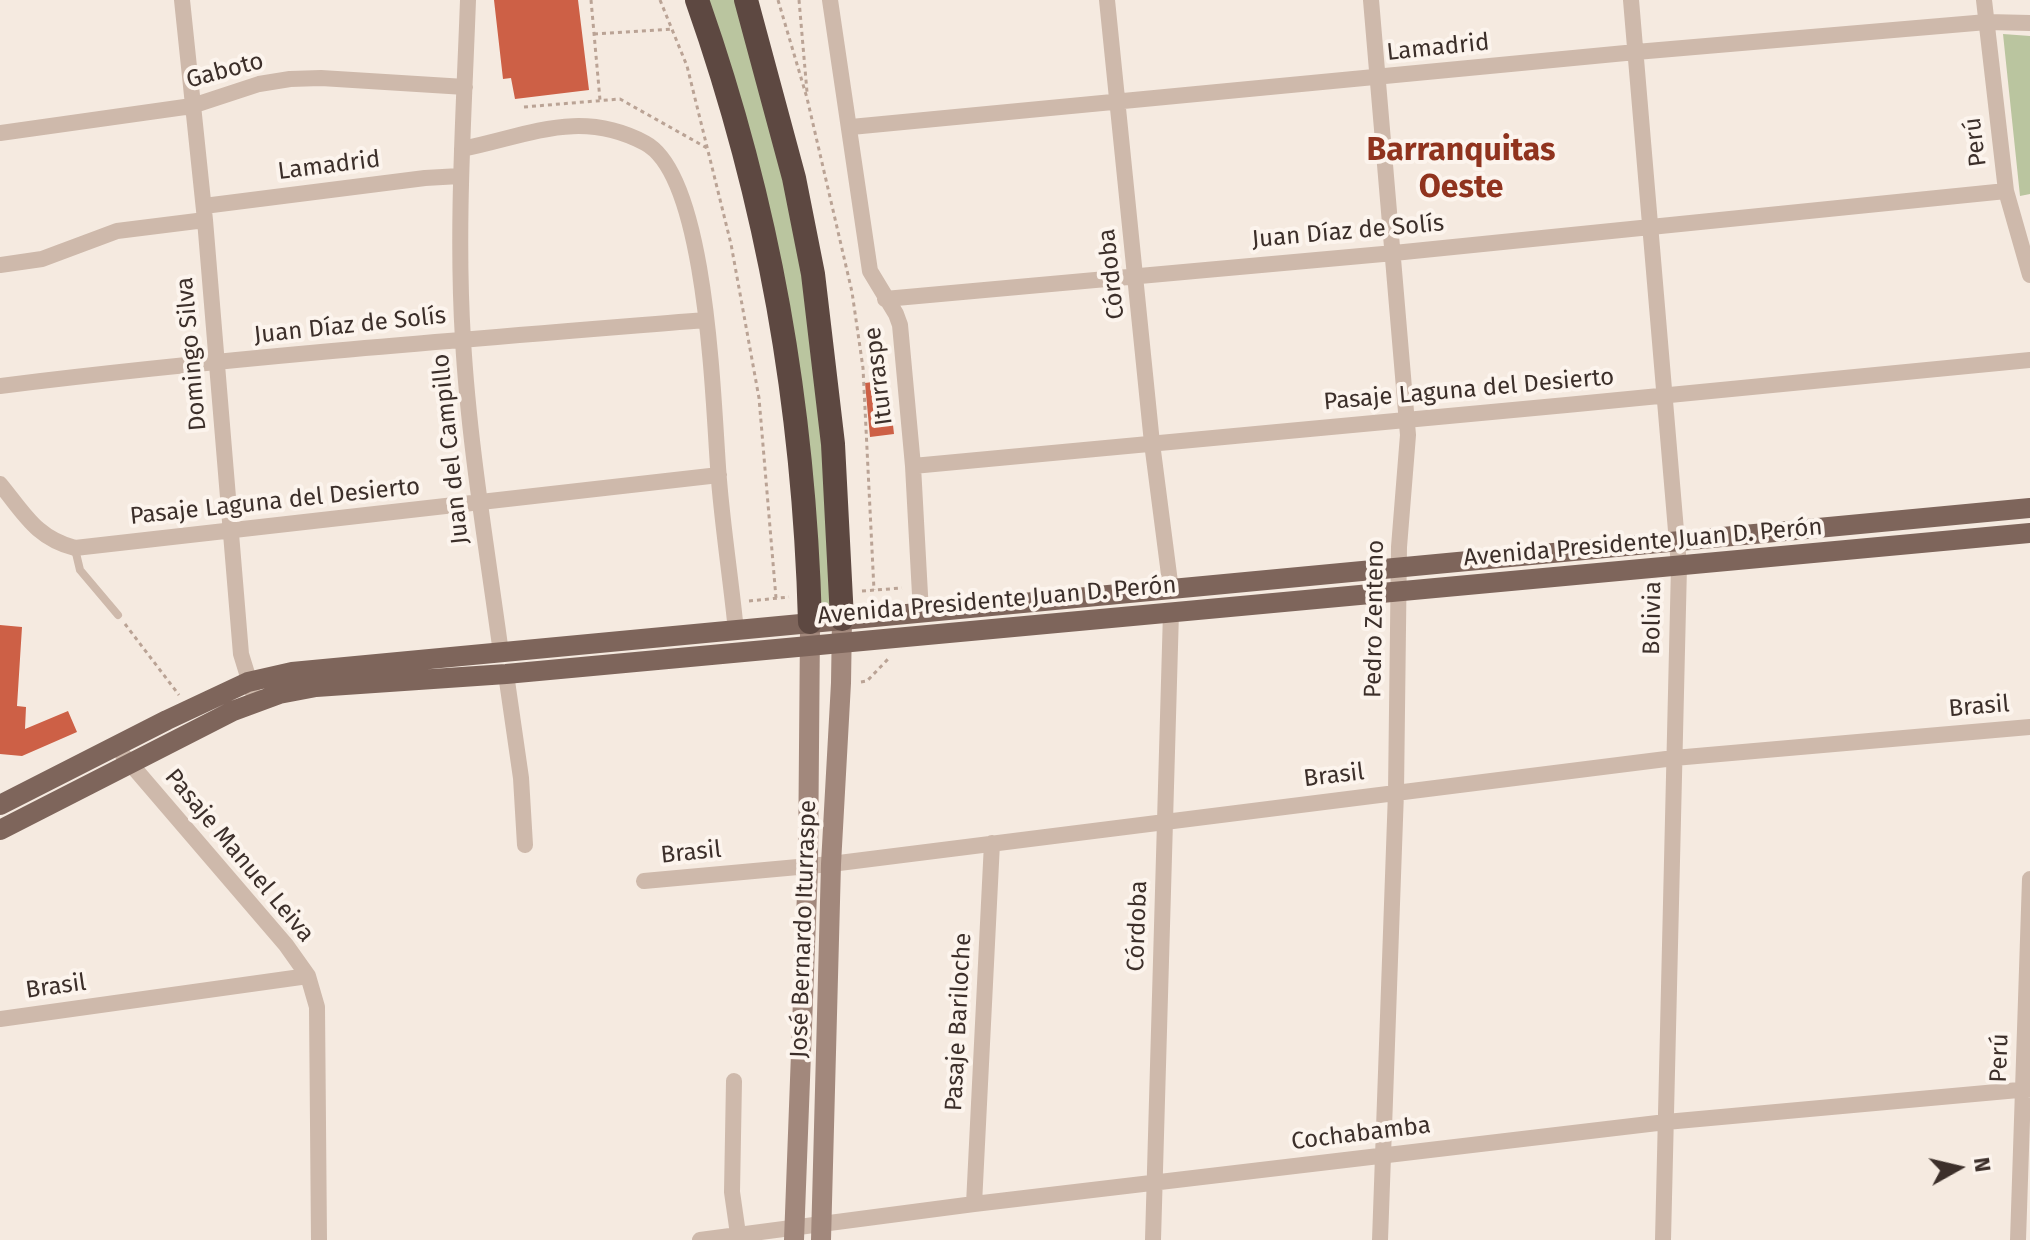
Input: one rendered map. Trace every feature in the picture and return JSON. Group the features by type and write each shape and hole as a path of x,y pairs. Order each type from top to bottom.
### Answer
{"highway":[{"path":"697,0 736,115 773,270 789,356 810,633"},
{"path":"746,0 794,178 813,274 833,444 842,630"}],"main road":[{"name":"Avenida Presidente Juan D. Perón","path":"0,830 220,718 257,702 316,687 506,674 842,630 921,613 2030,508"},
{"name":"Avenida Presidente Juan D. Perón","path":"842,630 890,636 2030,533"},
{"name":"José Bernardo Iturraspe","path":"821,1232 831,864 842,630"},
{"name":"Avenida Presidente Juan D. Perón","path":"0,805 248,682 321,668 736,631 810,633"},
{"name":"José Bernardo Iturraspe","path":"794,1233 808,866 810,633"}],"street":[{"name":"Domingo Silva","path":"182,0 218,363 241,654 257,702"},
{"name":"Juan del Campillo","path":"468,0 460,176 463,339 480,503 501,653"},
{"name":"Iturraspe","path":"830,0 870,271 900,325 913,466 921,613"},
{"name":"Córdoba","path":"1107,0 1152,443 1171,590"},
{"name":"Pedro Zenteno","path":"1371,0 1407,419 1399,566 1396,792 1380,1240"},
{"name":"Bolivia","path":"1631,0 1679,566 1663,1240"},
{"name":"Perú","path":"1984,0 2006,191 2024,230 2030,275"},
{"name":"Lamadrid","path":"851,127 1636,52 1987,22 2030,23"},
{"name":"Gaboto","path":"0,133 192,106 259,84 303,78 465,87"},
{"path":"462,149 559,126 583,125 610,130 645,143 656,150 677,183 697,253 736,631"},
{"name":"Lamadrid","path":"0,265 42,259 117,231 204,213 425,178 460,176"},
{"name":"Juan Díaz de Solís","path":"885,299 1394,253 2006,191"},
{"name":"Juan Díaz de Solís","path":"0,386 463,339 705,320"},
{"name":"Pasaje Laguna del Desierto","path":"913,466 2030,360"},
{"name":"Pasaje Laguna del Desierto","path":"75,548 719,475"},
{"path":"0,484 40,533 51,541 75,548"},
{"name":"Córdoba","path":"1153,1240 1171,612"},
{"path":"506,674 521,778 525,845"},
{"name":"Brasil","path":"644,881 831,864 1674,758 2030,727"},
{"name":"Pasaje Manuel Leiva","path":"117,747 286,945 308,976 317,1007 319,1240"},
{"name":"Pasaje Bariloche","path":"974,1204 992,843"},
{"name":"Perú","path":"2018,1240 2026,1090 2030,879"},
{"name":"Brasil","path":"0,1019 308,976"},
{"path":"734,1081 732,1192 738,1234"},
{"name":"Cochabamba","path":"700,1240 738,1234 821,1232 974,1204 1666,1122 2026,1090"}],"lane":[{"path":"75,548 80,570 118,615"}],"path":[{"path":"591,0 600,101"},
{"path":"660,0 687,66 727,231 759,398 776,598"},
{"path":"778,0 807,98 852,292 863,368 874,590"},
{"path":"799,0 807,98"},
{"path":"594,34 672,29"},
{"path":"842,593 918,586"},
{"path":"733,603 809,595"},
{"path":"118,615 190,709"},
{"path":"841,683 867,681 890,658 890,636"}],"green space":[{"path":"697,0 746,0 794,178 842,619 810,622 789,356"},
{"path":"2003,34 2030,36 2030,194 2020,196"}],"building":[{"path":"494,0 578,0 589,90 515,99 511,78 503,79"},
{"path":"888,380 894,434 870,437 865,383"},
{"path":"0,625 22,627 17,706 26,707 25,729 68,711 77,732 22,756 0,754"}],"district":[{"name":"Barranquitas Oeste","path":"1461,170"}]}
